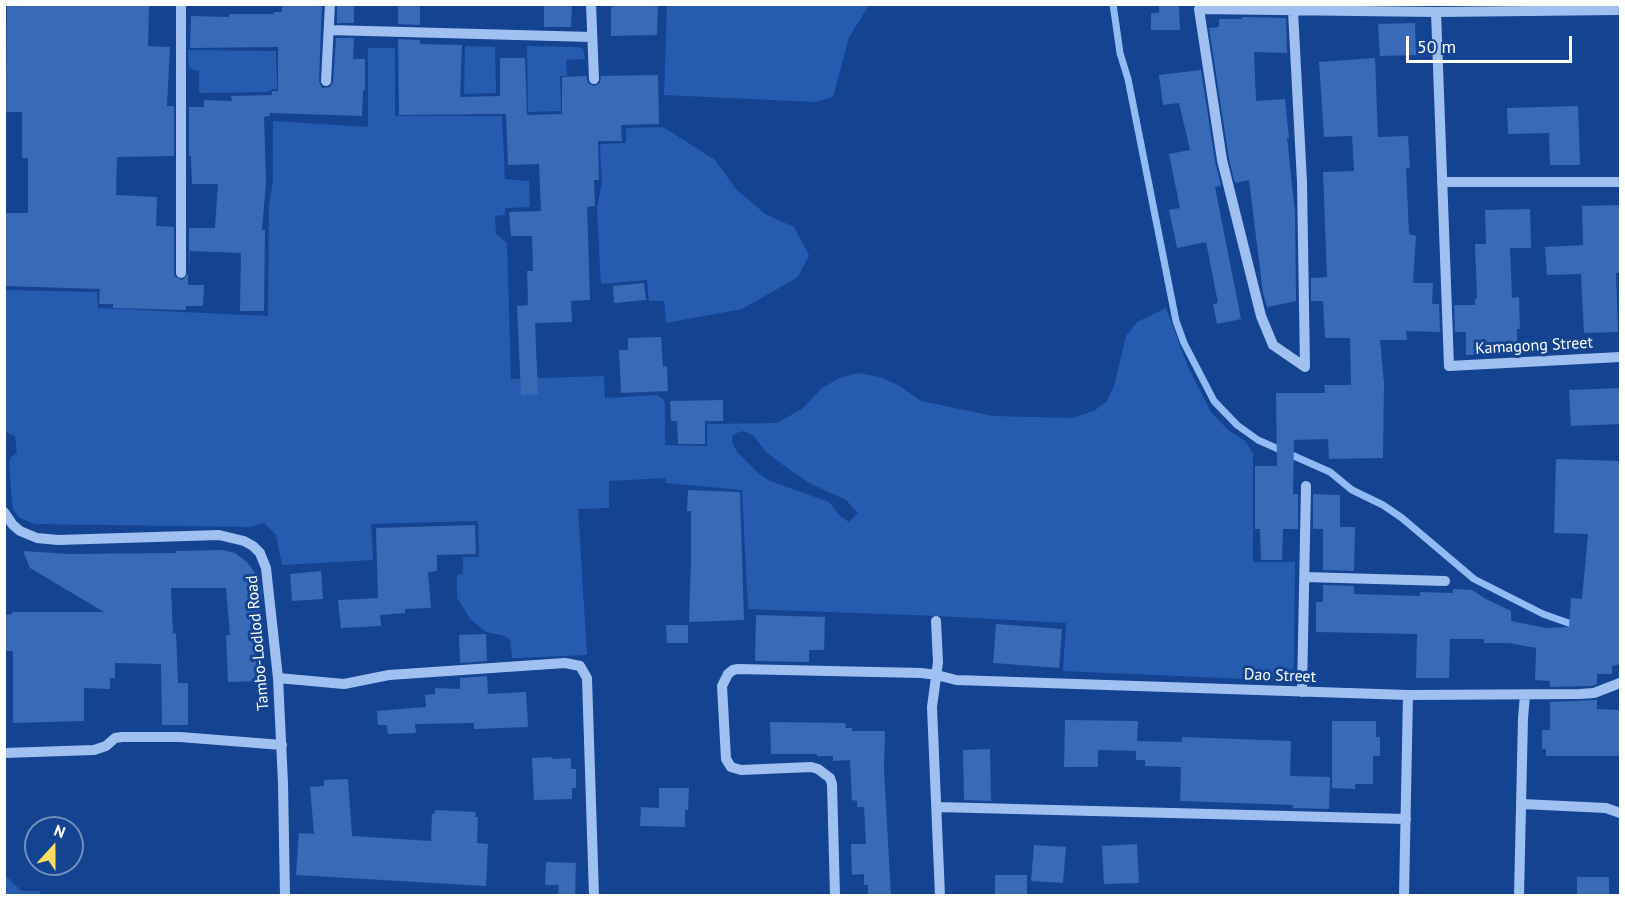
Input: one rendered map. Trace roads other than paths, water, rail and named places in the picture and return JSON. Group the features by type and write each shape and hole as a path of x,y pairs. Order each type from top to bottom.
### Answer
{"street":[{"path":"181,4 181,273"},
{"path":"326,81 330,4"},
{"path":"591,4 594,79"},
{"path":"1293,11 1302,182 1305,367 1273,345 1261,316 1222,160 1198,9 1436,12 1620,10"},
{"path":"1436,12 1442,182 1620,182"},
{"path":"329,30 592,37"},
{"name":"Kamagong Street","path":"1442,182 1449,366 1620,357"},
{"path":"1302,692 1306,486"},
{"path":"4,512 20,531 13,542"},
{"name":"Tambo-Lodlod Road","path":"20,531 37,538 58,540 219,535 238,538 249,543 260,553 267,568 278,678 282,745 285,896"},
{"path":"1305,577 1445,581"},
{"path":"936,621 937,675 932,707 940,896"},
{"path":"278,678 344,684 399,674 565,663 580,666 587,678 594,896"},
{"name":"Dao Street","path":"835,896 830,778 818,769 811,768 741,770 731,767 726,759 722,686 728,674 738,669 937,675 956,680 1408,695 1589,694 1620,683"},
{"path":"1404,896 1408,695"},
{"path":"1519,896 1525,695"},
{"path":"4,753 94,750 106,746 115,738 122,737 180,736 282,745"},
{"path":"1522,804 1606,808 1620,813"},
{"path":"937,807 1406,819"}],"waterway":[{"path":"1113,4 1120,53 1128,79 1176,321 1184,343 1214,401 1237,425 1258,440 1330,472 1352,490 1383,505 1402,518 1474,579 1543,614 1577,626"}]}
